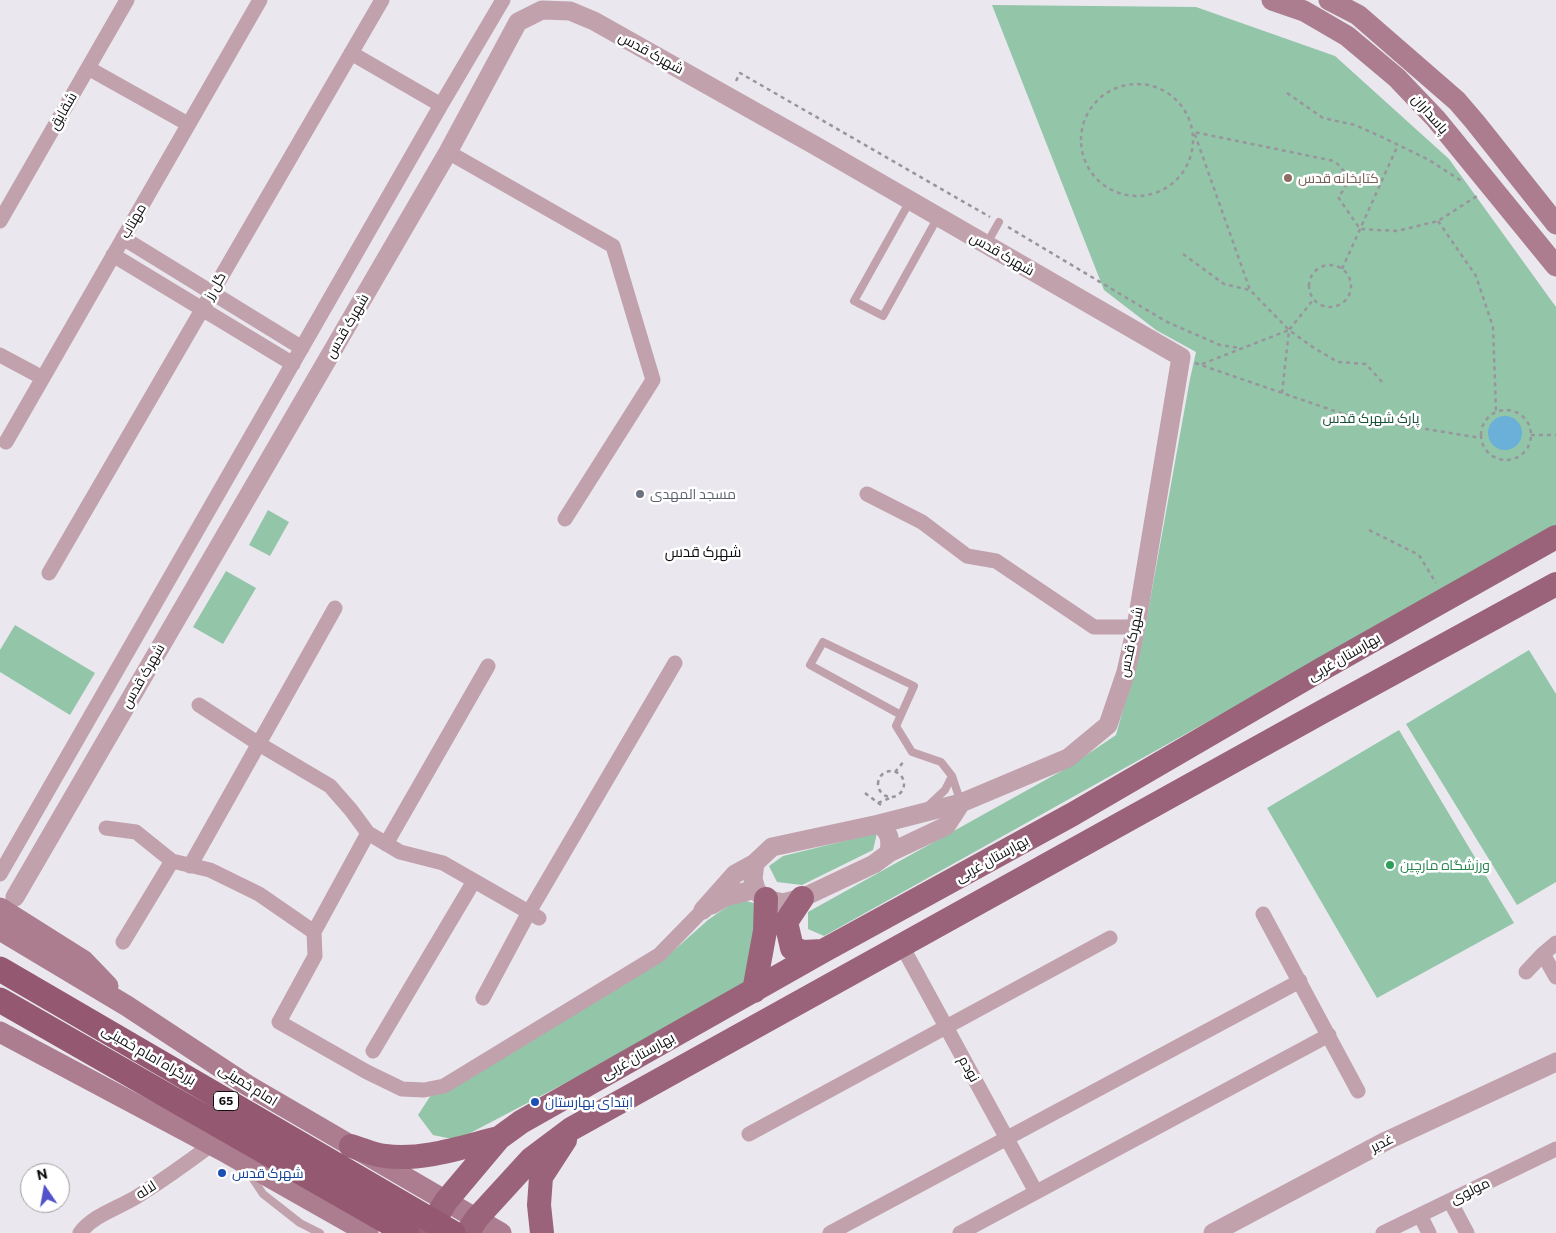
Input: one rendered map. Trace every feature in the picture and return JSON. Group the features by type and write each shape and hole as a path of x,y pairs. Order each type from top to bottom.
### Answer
{"highway":[{"name":"بزرگراه امام خمینی","path":"0,969 452,1233"},
{"name":"بزرگراه امام خمینی","path":"0,1000 407,1233"}],"main road":[{"name":"پاسداران","path":"1272,0 1304,11 1347,36 1397,78 1436,119 1466,157 1486,190 1556,266"},
{"name":"پاسداران","path":"1329,0 1358,15 1457,102 1489,139 1556,224"},
{"path":"1436,119 1445,118 1455,113 1457,102"},
{"path":"1466,157 1464,147 1466,141 1475,136 1489,139"},
{"name":"بهارستان غربی","path":"427,1233 446,1201 499,1138 521,1122 823,951 1074,814 1322,669 1556,537"},
{"path":"472,1226 531,1159 571,1129 1556,584"},
{"path":"1322,669 1340,702"},
{"path":"754,991 765,931 761,894"},
{"path":"802,898 786,922 792,948 803,952 823,951"},
{"path":"7,902 84,961 127,1006"},
{"name":"امام خمینی","path":"0,930 127,1006 247,1085 446,1201 472,1226 501,1233"},
{"path":"126,1099 150,1102 163,1099 178,1089 181,1083 181,1069 161,1029"},
{"path":"0,1032 243,1162 368,1233"},
{"path":"586,1084 584,1098 591,1108 603,1111"},
{"path":"542,1233 538,1205 541,1177 571,1129"},
{"path":"351,1146 384,1156 417,1157 499,1138"}],"street":[{"name":"شقايق","path":"0,221 126,0"},
{"name":"مهتاب","path":"6,442 260,0"},
{"name":"گل رز","path":"49,573 382,0"},
{"path":"0,874 503,0"},
{"name":"شهرک قدس","path":"7,902 448,152 518,22 542,10 570,11 594,21 1181,357 1136,627 1126,672 1108,725 1068,758 961,803 879,824"},
{"path":"351,53 441,105"},
{"path":"88,68 188,124"},
{"path":"448,152 614,246 653,380 565,519"},
{"path":"123,238 302,348"},
{"path":"113,255 293,364"},
{"path":"0,355 43,378"},
{"path":"867,494 922,522 967,556 996,561 1094,627 1136,627"},
{"path":"190,866 335,608"},
{"path":"483,998 534,915 675,663"},
{"path":"386,844 488,666"},
{"path":"199,705 259,744 330,786 368,833 400,852 443,864 534,915"},
{"path":"703,910 725,897 761,894 783,903 802,898 874,864 889,853 946,826 961,803"},
{"path":"368,833 314,932 315,956 279,1022 367,1072 402,1089 424,1090 444,1086 479,1066 659,955 735,874 755,863 772,847 879,824 888,832 891,842 889,853"},
{"path":"106,828 136,832 172,862 210,870 259,894 314,932"},
{"path":"123,942 172,862"},
{"path":"755,863 753,879 761,894"},
{"path":"373,1051 474,881"},
{"path":"1263,914 1358,1091"},
{"path":"749,1134 1110,938"},
{"path":"1526,972 1556,943"},
{"name":"نودم","path":"902,946 1036,1192"},
{"path":"1543,954 1556,976"},
{"path":"830,1233 1300,981"},
{"path":"960,1233 1328,1035"},
{"name":"غدیر","path":"1213,1233 1386,1141 1556,1062"},
{"name":"لاله","path":"80,1233 86,1225 136,1197 211,1145"},
{"name":"مولوی","path":"1384,1233 1556,1149"},
{"path":"1450,1201 1467,1233"},
{"path":"1420,1215 1429,1233"}],"lane":[{"path":"910,201 854,301 883,316 938,217"},
{"path":"986,245 998,222"},
{"path":"901,715 810,665 823,642 914,686 896,726 912,752 941,762 952,776 961,803"},
{"path":"919,815 945,790 952,776"},
{"path":"243,1162 263,1194 300,1223 320,1233"}],"path":[{"path":"727,96 740,73 1167,322 1220,345 1240,348"},
{"path":"1194,132 1193,151 1186,169 1174,183 1158,193 1139,197 1120,194 1103,186 1090,172 1082,155 1080,136 1085,118 1094,103 1109,91 1126,84 1145,84 1162,89 1178,100 1188,114 1250,290 1290,330 1338,362 1366,364 1382,382"},
{"path":"1287,93 1323,118 1355,125 1429,160 1486,190 1438,221 1397,231 1360,229"},
{"path":"1194,132 1334,161 1342,168 1347,180 1343,191 1338,197 1360,229"},
{"path":"1342,269 1398,145"},
{"path":"1438,221 1476,276 1493,327 1496,411"},
{"path":"1183,254 1224,284 1250,290"},
{"path":"1329,265 1342,269 1347,274 1351,288 1345,301 1339,306 1325,308 1313,300 1308,287 1312,274 1316,270 1329,265"},
{"path":"1282,393 1290,330 1313,300"},
{"path":"1200,364 1290,330"},
{"path":"1181,357 1352,417 1481,438"},
{"path":"1512,410 1526,420 1531,435 1529,443 1519,456 1511,459 1495,457 1483,446 1481,430 1484,422 1496,411 1512,410"},
{"path":"1531,435 1556,435"},
{"path":"1369,530 1419,555 1446,600"},
{"path":"894,772 912,752"},
{"path":"878,803 900,794 904,788 901,776 894,772 887,772 880,778 880,791 891,797"}],"green space":[{"name":"پارک شهرک قدس","path":"992,5 1196,7 1335,56 1449,159 1556,307 1556,527 824,936 808,929 808,912 1067,768 1116,735 1144,634 1196,352 1156,330 1104,290"},
{"path":"268,510 289,522 270,556 249,545"},
{"path":"226,571 256,588 223,644 193,627"},
{"path":"15,625 95,673 70,715 0,672 0,650"},
{"name":"ورزشگاه مارچین","path":"1529,650 1556,694 1556,882 1517,905 1406,724"},
{"name":"ورزشگاه مارچین","path":"1399,730 1514,923 1377,998 1267,808"},
{"path":"877,833 873,850 802,885 777,882 769,866 783,856"},
{"path":"738,899 758,904 748,987 457,1140 433,1135 418,1115 431,1095 663,960 708,920"}],"water":[{"path":"1505,416 1512,417 1517,421 1521,426 1521,440 1517,445 1512,449 1505,450 1498,449 1493,445 1489,440 1488,433 1489,426 1493,421 1498,417"}],"place":[{"name":"کتابخانه قدس","path":"1288,178"},
{"name":"مسجد المهدی","path":"640,494"},
{"name":"ورزشگاه مارچین","path":"1390,865"},
{"name":"ابتدای بهارستان","path":"535,1102"},
{"name":"شهرک قدس","path":"222,1173"}],"district":[{"name":"شهرک قدس","path":"703,552"}]}
